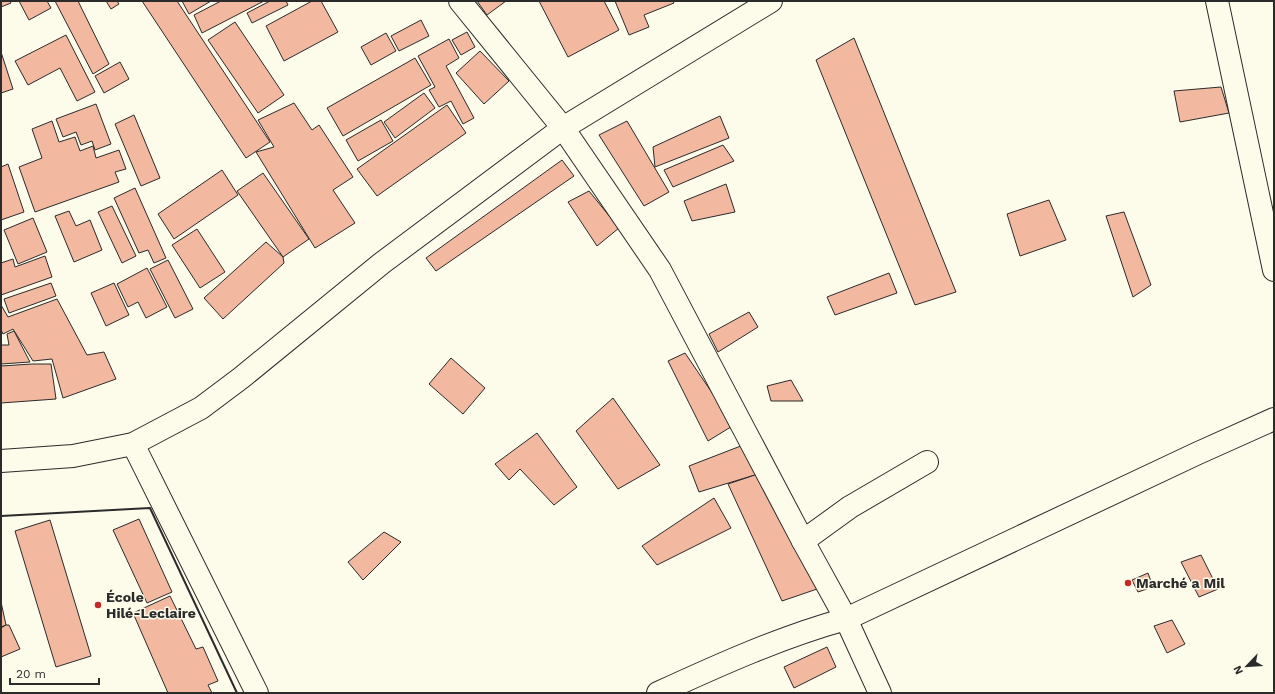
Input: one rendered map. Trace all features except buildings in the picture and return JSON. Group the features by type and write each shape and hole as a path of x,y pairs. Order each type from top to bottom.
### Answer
{"street":[{"path":"460,1 563,128 660,270 803,541 846,619 880,693"},
{"path":"1,461 73,456 133,444 201,408 241,378 382,263 563,128 771,1"},
{"path":"1218,1 1274,270"},
{"path":"658,693 714,668 814,627 846,619 1196,454 1274,419"},
{"path":"133,444 257,693"},
{"path":"803,541 850,508 927,462"}],"wall":[{"path":"1,516 150,508 237,693"}],"place":[{"name":"Marché a Mil","path":"1128,583"},
{"name":"École Hilé-Leclaire","path":"98,605"}]}
